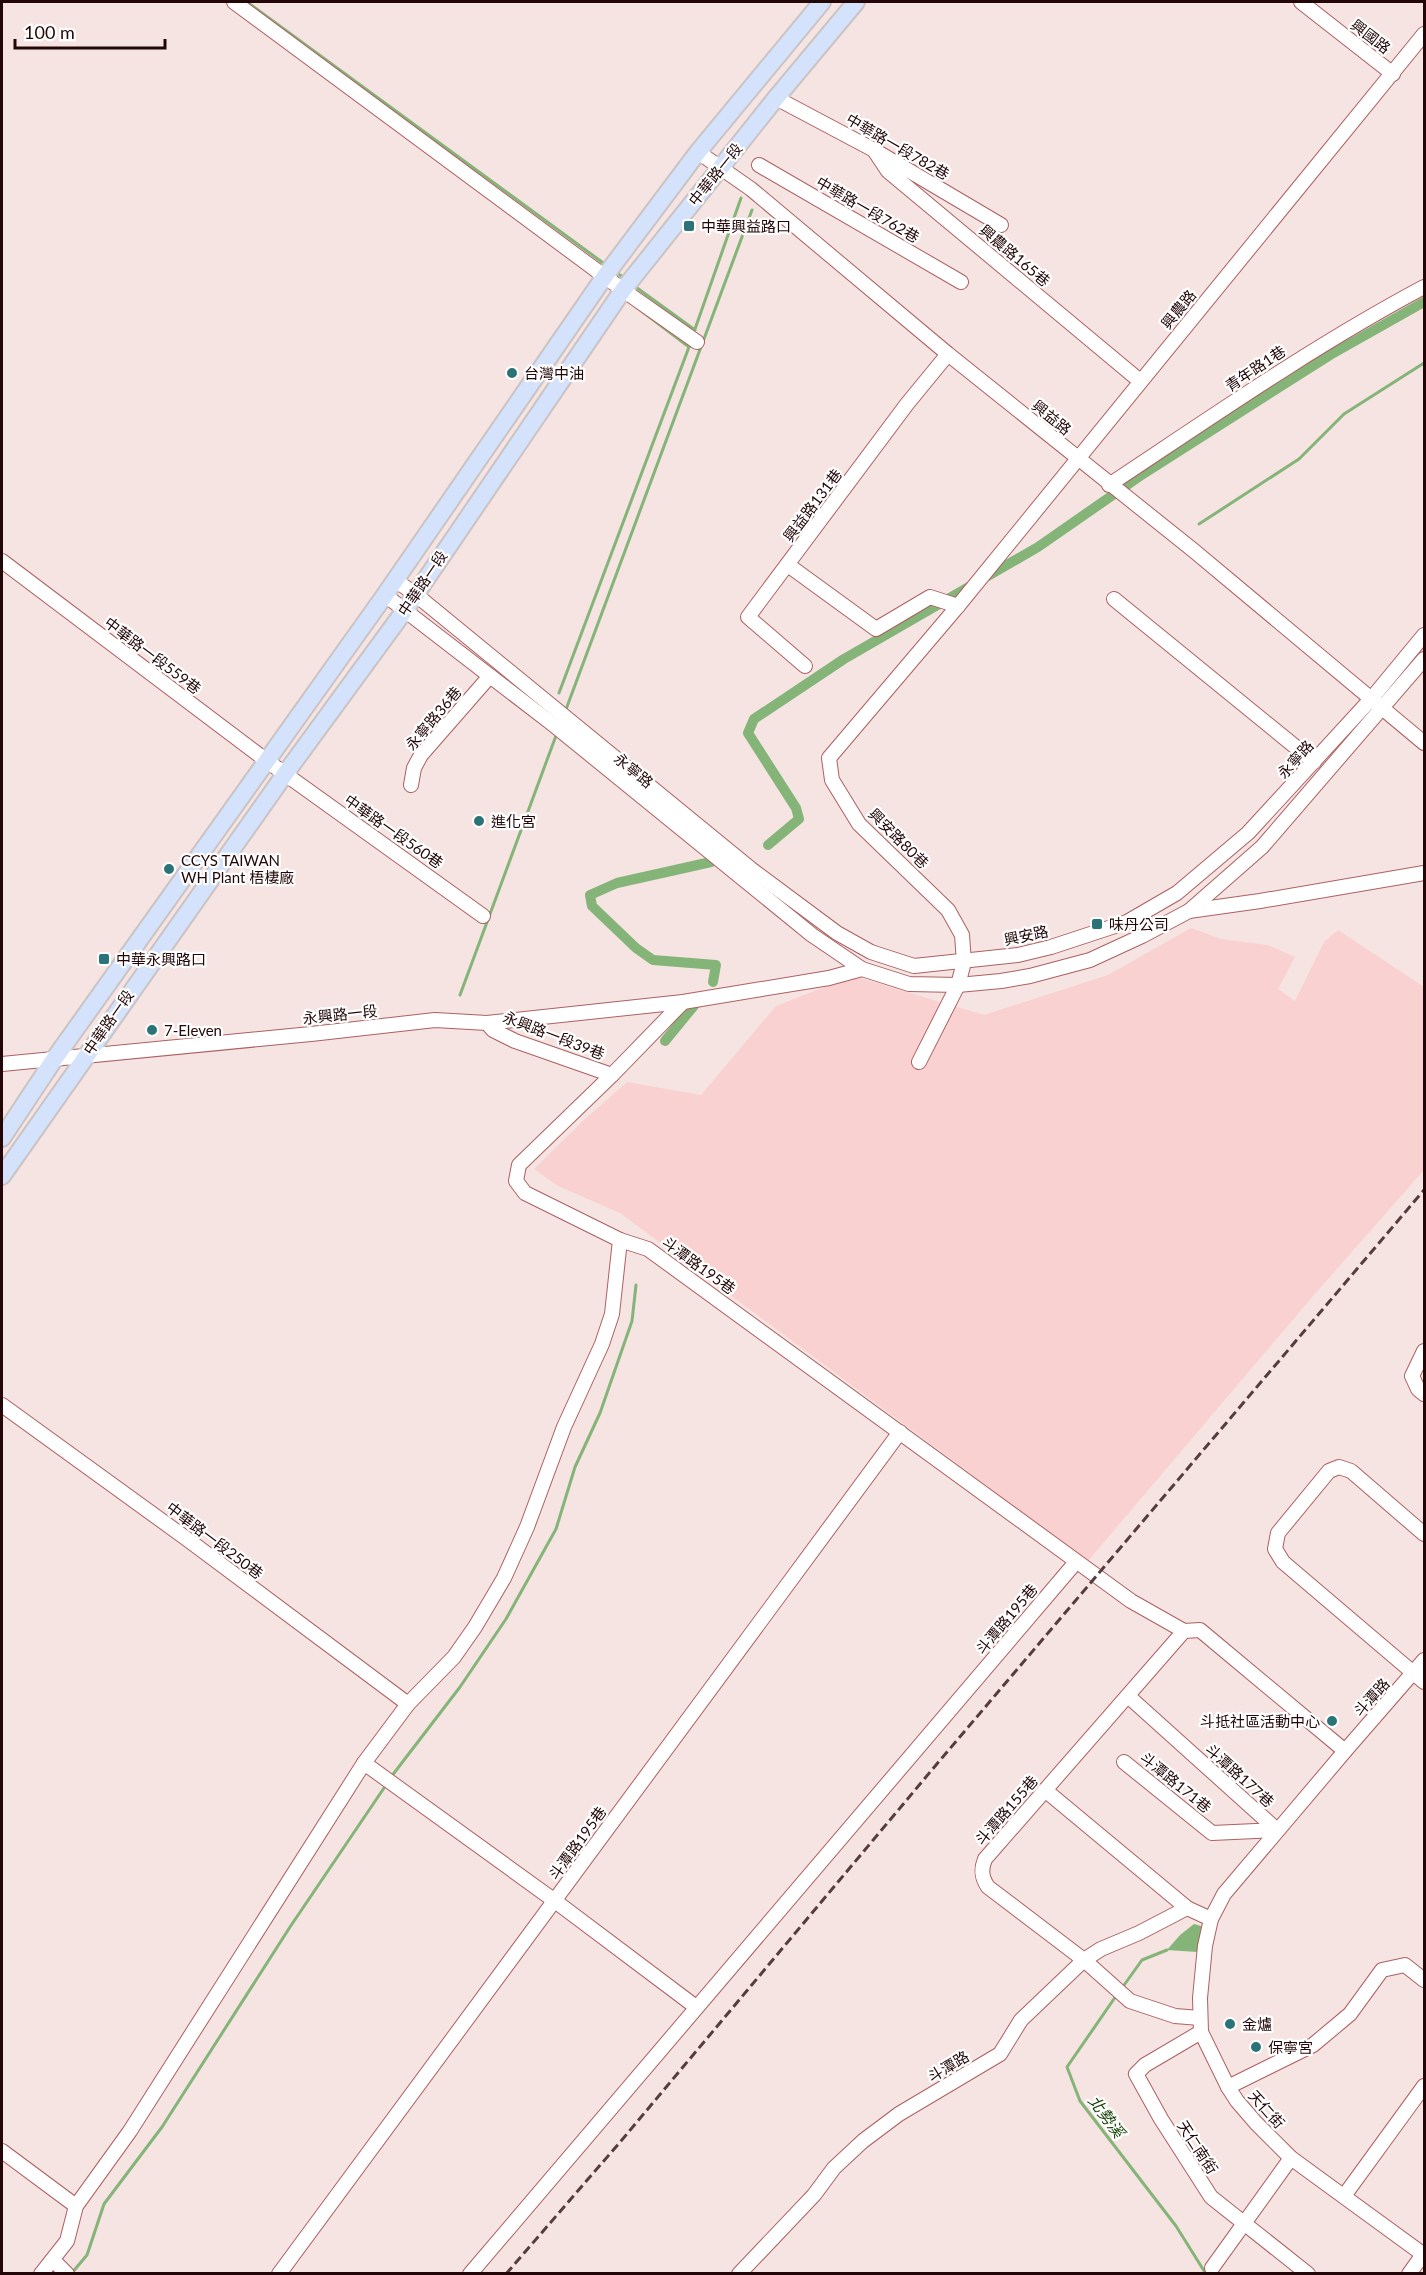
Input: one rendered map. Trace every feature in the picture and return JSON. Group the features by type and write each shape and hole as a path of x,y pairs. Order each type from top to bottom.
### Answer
{"main road":[{"name":"中華路一段","path":"2,1138 56,1058 385,595 605,276 698,152 822,2"},
{"name":"中華路一段","path":"2,1176 84,1056 405,610 623,290 776,98 856,2"}],"street":[{"path":"234,2 623,290 697,342"},
{"name":"興國路","path":"1301,2 1393,74"},
{"name":"興農路","path":"958,606 1425,34"},
{"name":"中華路一段782巷","path":"776,98 874,150 1001,225"},
{"name":"興農路165巷","path":"874,150 888,171 1140,381"},
{"name":"興益路","path":"698,152 721,166 1109,485 1193,550 1425,743"},
{"name":"中華路一段762巷","path":"759,165 961,282"},
{"name":"青年路1巷","path":"1109,485 1303,357 1361,321 1425,287"},
{"name":"興益路131巷","path":"806,666 748,617 948,354"},
{"name":"中華路一段559巷","path":"2,561 285,774"},
{"path":"788,565 876,629 930,597 958,606"},
{"name":"永寧路","path":"395,580 751,869 837,933 872,952"},
{"name":"永寧路","path":"385,595 555,726 786,915 862,969"},
{"path":"1114,599 1314,762"},
{"name":"興安路80巷","path":"919,1062 958,986 964,962 962,935 948,910 859,824 832,780 829,758 958,606"},
{"name":"永寧路","path":"1177,893 1248,833 1372,698 1425,635"},
{"path":"683,1002 829,978 862,969 909,984 958,986 1030,976 1090,960 1142,936 1189,910 1262,847 1425,659"},
{"name":"永寧路36巷","path":"411,785 414,768 421,755 490,676"},
{"name":"中華路一段560巷","path":"285,774 483,916"},
{"path":"1189,910 1260,901 1425,873"},
{"path":"1177,893 1189,910"},
{"name":"興安路","path":"872,952 914,966 1018,955 1051,947 1127,922 1177,893"},
{"path":"862,969 872,952"},
{"name":"永興路一段","path":"2,1064 435,1020 487,1023 683,1002"},
{"name":"斗潭路195巷","path":"683,1002 519,1165 516,1181 525,1194 620,1240 648,1249 1131,1601 1184,1631 1200,1630 1345,1751"},
{"name":"永興路一段39巷","path":"487,1023 493,1030 515,1041 612,1075"},
{"path":"41,2274 59,2266 76,2206 130,2131 364,1763 408,1704 454,1657 504,1578 528,1527 564,1426 602,1344 612,1314 620,1240"},
{"path":"1425,1351 1412,1376 1418,1389 1425,1394"},
{"name":"中華路一段250巷","path":"2,1405 187,1539 408,1704"},
{"name":"斗潭路195巷","path":"279,2274 900,1432"},
{"path":"1419,1678 1283,1563 1275,1550 1278,1533 1329,1471 1339,1467 1351,1471 1425,1534"},
{"name":"斗潭路195巷","path":"470,2274 1076,1562"},
{"name":"斗潭路155巷","path":"1184,1631 985,1859 982,1875 987,1887 1084,1960 1130,2001 1201,2025"},
{"name":"斗潭路","path":"1211,1918 1224,1894 1345,1751 1419,1678 1425,1660"},
{"name":"斗潭路177巷","path":"1128,1696 1277,1830"},
{"name":"斗潭路171巷","path":"1124,1762 1212,1833 1277,1830"},
{"path":"364,1763 555,1901 696,2007"},
{"path":"1045,1790 1187,1908 1211,1918"},
{"name":"斗潭路","path":"739,2274 814,2195 834,2168 863,2141 899,2114 1000,2054 1021,2020 1084,1960 1101,1949 1187,1908"},
{"name":"天仁街","path":"1211,1918 1202,1966 1201,2025 1228,2087 1256,2123 1291,2158 1424,2254"},
{"path":"1228,2087 1313,2045 1350,2014 1382,1970 1405,1965 1425,1980"},
{"name":"天仁南街","path":"1201,2025 1136,2074 1161,2119 1211,2197 1243,2225 1308,2274"},
{"path":"1344,2196 1425,2086"},
{"path":"2,2151 76,2206"},
{"path":"1212,2268 1291,2158"},
{"path":"1409,2274 1424,2254"}],"shaded area":[{"path":"1191,928 1221,939 1268,945 1295,957 1278,989 1295,1001 1324,942 1338,930 1424,987 1424,1170 1313,1296 1088,1561 620,1213 558,1186 534,1169 627,1082 701,1095 776,1006 853,976 984,1015 1108,975"},
{"path":"1194,1924 1201,1926 1202,1933 1197,1952 1167,1950 1180,1935"}],"waterway":[{"path":"247,2 606,265"},
{"path":"695,329 741,198"},
{"path":"565,712 752,210"},
{"path":"614,271 626,279"},
{"path":"633,285 695,330"},
{"path":"768,845 799,819 796,808 748,733 754,719 844,659 1038,547 1143,474 1330,355 1424,302"},
{"path":"635,306 689,347"},
{"path":"559,693 689,347"},
{"path":"1199,524 1299,459 1344,414 1424,363"},
{"path":"460,995 557,733"},
{"path":"711,862 617,883 590,895 592,906 636,948 653,960 716,965 713,982"},
{"path":"665,1041 697,1002"},
{"path":"391,1777 460,1687 506,1619 556,1529 575,1467 600,1413 632,1321 636,1285"},
{"path":"71,2274 87,2255 104,2204 162,2127 290,1927 386,1785"},
{"name":"北勢溪","path":"1122,1988 1142,1960 1167,1950"},
{"name":"北勢溪","path":"1116,1996 1067,2067 1080,2101 1176,2226 1206,2274"}],"railway":[{"path":"506,2274 621,2141 936,1765 1424,1190"}],"place":[{"name":"中華興益路口","path":"689,226"},
{"name":"台灣中油","path":"512,373"},
{"name":"進化宮","path":"479,821"},
{"name":"CCYS TAIWAN WH Plant 梧棲廠","path":"169,869"},
{"name":"味丹公司","path":"1097,924"},
{"name":"中華永興路口","path":"104,959"},
{"name":"7-Eleven","path":"152,1030"},
{"name":"斗抵社區活動中心","path":"1332,1721"},
{"name":"金爐","path":"1230,2024"},
{"name":"保寧宮","path":"1256,2047"}]}
